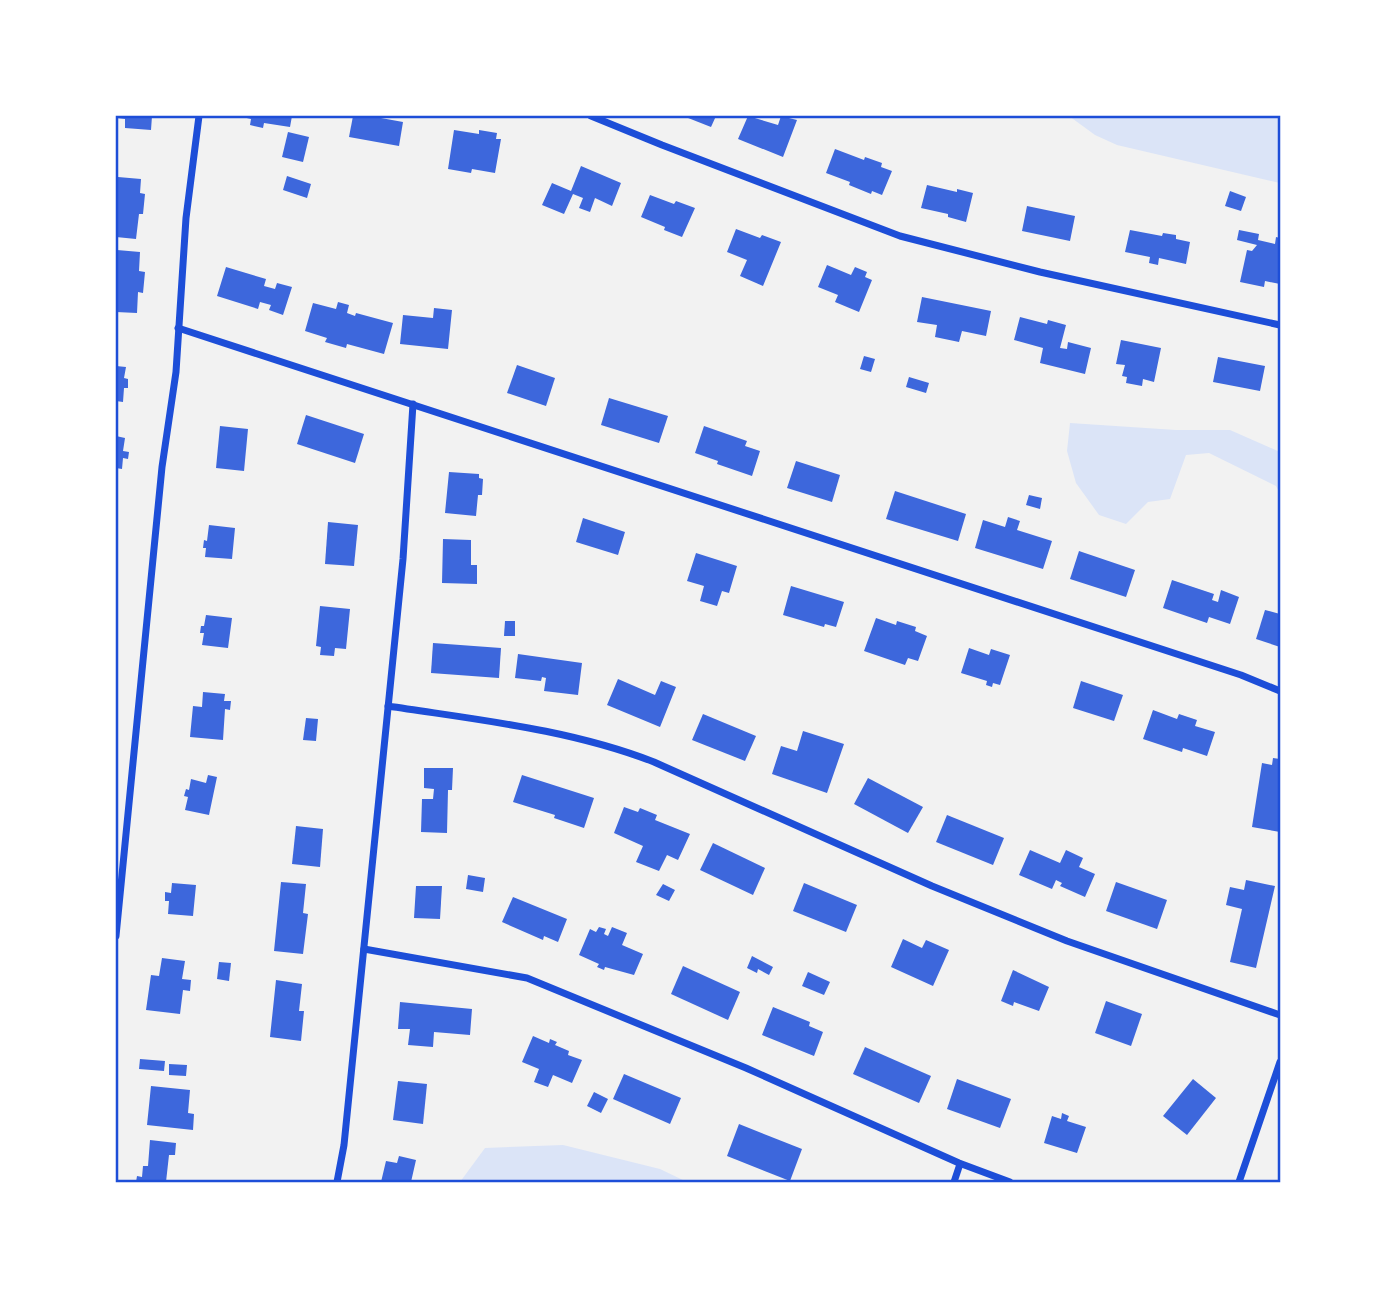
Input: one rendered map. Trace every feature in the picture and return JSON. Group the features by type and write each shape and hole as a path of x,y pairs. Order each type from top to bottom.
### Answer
{"street":[{"path":"116,936 162,467 176,372 186,218 199,116"},
{"path":"591,116 900,236 1054,275 1280,325"},
{"path":"178,328 1241,675 1280,691"},
{"path":"337,1182 345,1145 403,559 412,404"},
{"path":"388,706 542,729 612,746 654,762 932,886 1067,941 1280,1015"},
{"path":"363,948 527,978 746,1068 960,1164 1010,1182"},
{"path":"1239,1182 1280,1062"},
{"path":"954,1182 960,1164"}],"shaded area":[{"path":"1069,116 1280,116 1280,183 1117,145 1095,135"},
{"path":"1070,423 1176,430 1230,430 1280,452 1280,493 1276,486 1209,453 1186,455 1170,499 1148,502 1126,524 1099,515 1076,483 1067,451"},
{"path":"563,1145 660,1169 687,1182 460,1182 485,1148"}],"building":[{"path":"117,116 152,116 151,130 125,128 125,119"},
{"path":"238,116 292,116 290,127 264,123 263,128 250,125 251,119"},
{"path":"353,116 403,122 399,146 349,137"},
{"path":"683,116 716,116 711,127"},
{"path":"748,116 778,125 781,116 797,120 783,157 738,139"},
{"path":"454,130 479,134 479,130 497,133 496,139 501,139 495,173 448,169"},
{"path":"288,132 309,137 303,162 282,157"},
{"path":"835,149 864,160 865,157 882,163 881,167 892,171 882,195 872,191 871,194 826,173"},
{"path":"581,166 621,183 612,206 595,198 590,212 579,208 583,198 573,194 564,214 542,205 552,183 571,191"},
{"path":"287,176 311,184 307,198 283,190"},
{"path":"118,177 141,179 140,193 145,194 136,239 116,237"},
{"path":"927,185 973,193 966,222 948,217 948,214 921,208"},
{"path":"1230,191 1246,197 1241,211 1225,206"},
{"path":"650,195 695,208 682,237 641,217"},
{"path":"1027,206 1075,216 1070,241 1022,231"},
{"path":"736,229 781,242 763,286 740,276 747,260 727,252"},
{"path":"1130,230 1162,236 1163,233 1176,235 1176,239 1190,242 1186,264 1159,258 1158,265 1149,263 1150,257 1125,252"},
{"path":"1239,230 1259,234 1258,240 1275,244 1276,237 1280,238 1280,284 1265,281 1264,287 1240,282 1247,250 1252,251 1257,245 1237,240"},
{"path":"117,250 140,252 139,271 145,272 143,293 138,292 137,313 116,312"},
{"path":"827,265 851,275 855,267 867,272 865,277 872,280 859,312 835,302 838,295 818,287"},
{"path":"226,267 266,279 264,286 275,289 277,283 292,287 283,315 269,310 271,305 260,302 258,309 217,296"},
{"path":"922,297 991,311 986,336 962,331 959,342 935,337 937,325 917,322"},
{"path":"338,302 349,305 347,313 393,323 384,354 347,344 346,348 325,342 327,338 305,331 313,303 336,309"},
{"path":"434,308 452,310 448,349 400,344 403,315 433,318"},
{"path":"1020,317 1047,324 1048,320 1066,325 1060,348 1067,349 1068,342 1091,348 1085,374 1040,363 1043,348 1014,340"},
{"path":"1121,340 1161,348 1154,382 1143,379 1142,386 1126,383 1127,377 1122,376 1125,365 1116,364"},
{"path":"864,356 875,359 871,372 860,369"},
{"path":"1218,357 1265,366 1260,391 1213,382"},
{"path":"517,365 555,378 546,406 507,393"},
{"path":"116,366 126,367 124,378 128,379 128,388 124,388 123,402 116,401"},
{"path":"909,377 929,383 926,393 906,387"},
{"path":"609,398 668,416 659,443 601,425"},
{"path":"306,415 364,434 355,463 297,444"},
{"path":"220,426 248,429 244,471 216,468"},
{"path":"704,426 747,441 745,446 760,451 752,476 695,453"},
{"path":"116,436 125,438 123,451 129,452 128,459 123,458 122,469 116,468"},
{"path":"796,461 840,475 832,502 787,488"},
{"path":"449,472 479,474 479,478 483,479 476,516 445,513"},
{"path":"895,491 966,514 958,541 886,519"},
{"path":"1029,495 1042,498 1040,509 1026,505"},
{"path":"1008,517 1020,521 1017,530 1052,541 1043,569 975,548 983,520 1005,527"},
{"path":"583,518 625,532 618,555 576,542"},
{"path":"328,522 358,525 354,566 325,564"},
{"path":"209,525 235,528 232,559 205,557 204,540 207,541"},
{"path":"443,539 471,540 471,565 477,565 477,584 442,583"},
{"path":"1079,551 1135,570 1126,597 1070,579"},
{"path":"696,553 737,566 729,593 722,591 717,606 700,601 704,586 687,581"},
{"path":"1172,580 1214,594 1212,600 1218,602 1221,590 1239,597 1230,624 1209,617 1207,623 1163,608"},
{"path":"791,586 844,602 836,627 825,624 824,627 783,615"},
{"path":"320,606 350,609 346,649 335,648 334,656 320,655 321,647 316,646"},
{"path":"1265,610 1280,614 1280,647 1256,639"},
{"path":"206,615 232,618 228,648 202,645 204,633 200,633"},
{"path":"876,618 896,625 897,621 916,627 915,631 927,636 918,661 908,658 905,665 864,651"},
{"path":"505,621 515,621 515,636 504,636"},
{"path":"433,643 501,648 499,678 431,673"},
{"path":"969,648 989,655 991,649 1010,655 1000,685 993,683 992,687 986,685 987,681 961,673"},
{"path":"518,654 582,663 578,695 544,691 546,678 542,677 541,681 515,678"},
{"path":"618,679 655,695 661,681 676,687 660,727 607,705"},
{"path":"1081,681 1123,695 1114,721 1073,708"},
{"path":"203,692 225,694 224,701 231,701 230,710 225,709 223,740 190,737 193,706 202,707"},
{"path":"1153,710 1177,719 1179,714 1197,720 1195,726 1215,732 1207,756 1183,748 1182,752 1143,739"},
{"path":"703,714 756,736 745,761 692,740"},
{"path":"306,718 318,719 316,741 303,740"},
{"path":"803,731 844,744 827,793 772,774 781,746 797,751"},
{"path":"1273,758 1280,759 1280,832 1252,827 1262,763 1272,765"},
{"path":"424,768 453,768 452,790 448,790 447,833 421,832 422,799 433,799 434,789 424,788"},
{"path":"208,775 217,777 209,815 185,810 188,797 184,796 186,789 189,790 191,779 206,783"},
{"path":"522,775 594,798 584,828 554,818 555,815 513,802"},
{"path":"868,778 923,807 908,833 854,804"},
{"path":"624,807 638,812 640,808 657,815 655,820 690,834 678,860 667,855 659,871 636,862 643,846 614,833"},
{"path":"947,815 1004,838 993,865 936,842"},
{"path":"296,826 323,829 320,867 292,864"},
{"path":"713,843 765,868 753,895 700,870"},
{"path":"1030,850 1060,863 1066,850 1083,858 1079,867 1095,874 1085,897 1060,886 1062,883 1056,880 1052,889 1019,875"},
{"path":"468,875 485,878 483,892 466,889"},
{"path":"1246,880 1275,886 1256,968 1230,962 1242,909 1226,905 1230,887 1244,890"},
{"path":"281,882 306,884 303,913 308,914 303,954 274,951"},
{"path":"1116,882 1167,900 1157,929 1106,911"},
{"path":"172,883 196,885 193,916 168,914 169,901 165,901 165,892 171,893"},
{"path":"804,883 857,905 846,932 793,911"},
{"path":"663,884 675,890 669,901 656,895"},
{"path":"416,886 442,886 440,919 414,918"},
{"path":"513,897 567,919 558,942 544,936 543,940 502,922"},
{"path":"599,927 606,929 604,934 608,936 612,927 627,933 622,945 643,954 634,975 605,967 604,970 597,967 599,964 579,955 590,929 596,932"},
{"path":"903,939 922,948 926,940 949,950 933,986 891,967"},
{"path":"752,956 773,967 769,975 758,969 757,973 747,968"},
{"path":"162,958 185,961 182,979 191,980 190,991 183,990 180,1014 146,1010 151,975 159,976"},
{"path":"219,962 231,963 229,981 217,979"},
{"path":"683,966 740,992 728,1020 671,994"},
{"path":"1013,970 1049,987 1039,1011 1014,1002 1013,1006 1001,1001"},
{"path":"808,972 830,982 824,995 802,986"},
{"path":"276,980 302,984 299,1011 304,1011 301,1041 270,1037"},
{"path":"1106,1001 1142,1014 1131,1046 1095,1033"},
{"path":"400,1002 472,1009 470,1035 434,1032 433,1047 408,1045 410,1029 398,1029"},
{"path":"773,1007 810,1022 809,1026 823,1032 814,1056 762,1035"},
{"path":"533,1036 549,1043 550,1039 557,1042 555,1045 569,1051 568,1055 582,1060 572,1083 553,1075 548,1087 534,1082 539,1069 522,1062"},
{"path":"865,1047 931,1076 919,1103 853,1074"},
{"path":"140,1059 165,1061 164,1071 139,1069"},
{"path":"169,1064 187,1065 186,1076 169,1075"},
{"path":"624,1074 681,1098 670,1124 613,1099"},
{"path":"957,1079 1011,1099 1000,1128 947,1109"},
{"path":"1193,1079 1216,1098 1187,1135 1163,1116"},
{"path":"398,1081 427,1084 423,1124 393,1120"},
{"path":"151,1086 190,1090 188,1113 194,1114 193,1130 147,1125"},
{"path":"594,1092 608,1099 601,1113 587,1106"},
{"path":"1062,1113 1069,1116 1067,1121 1086,1127 1077,1153 1044,1143 1052,1116 1061,1119"},
{"path":"739,1124 802,1149 790,1181 727,1156"},
{"path":"150,1140 176,1143 175,1155 169,1155 166,1182 136,1182 137,1176 142,1177 143,1166 148,1166"},
{"path":"399,1156 416,1160 411,1182 381,1182 386,1161 397,1163"}]}
